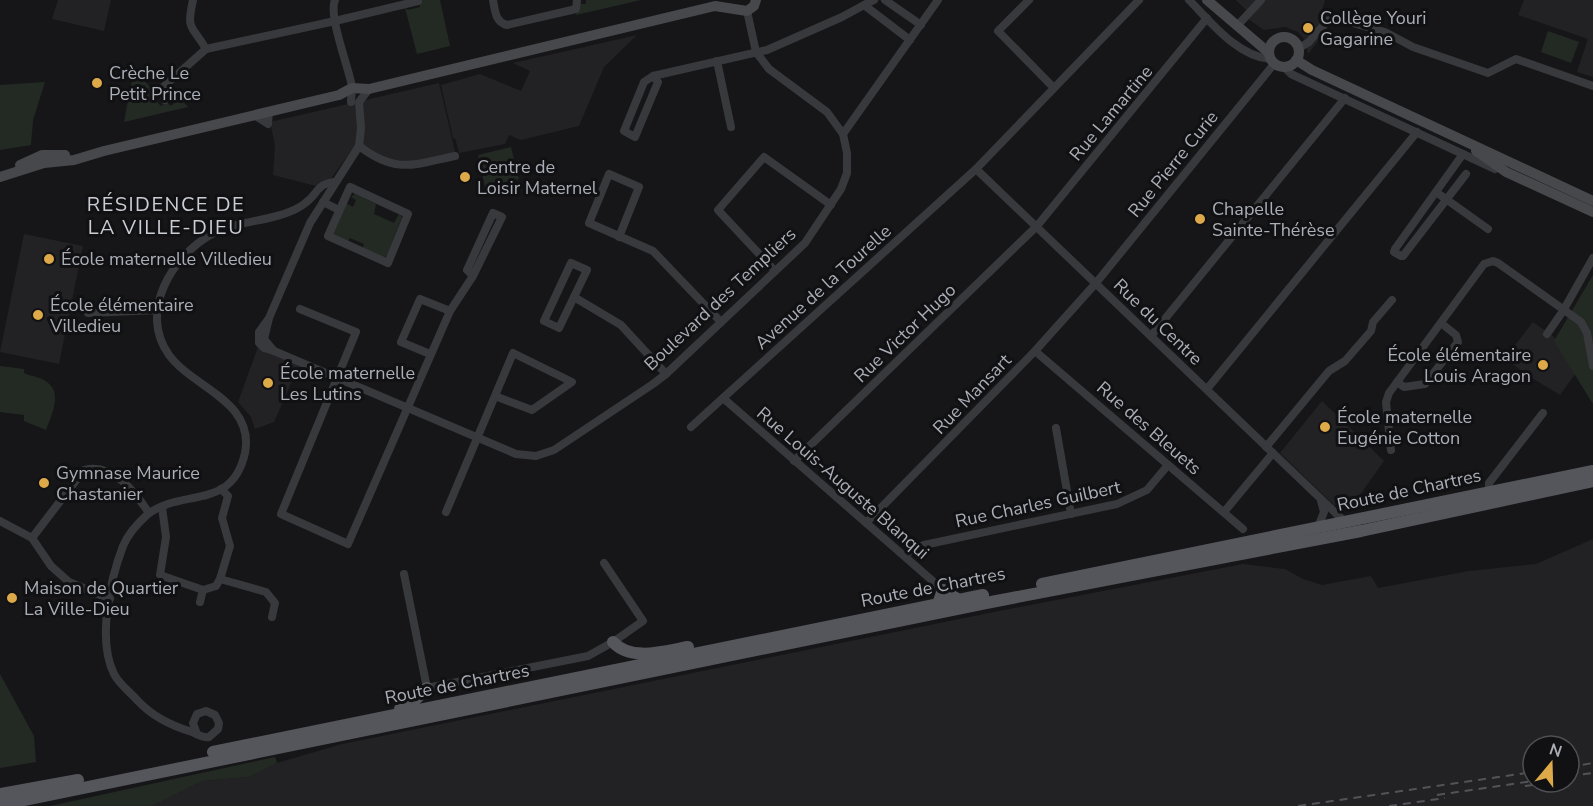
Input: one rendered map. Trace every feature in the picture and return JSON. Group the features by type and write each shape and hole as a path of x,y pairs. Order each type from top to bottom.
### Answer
{"main road":[{"name":"Route de Chartres","path":"282,742 323,729 1593,471"},
{"name":"Route de Chartres","path":"282,742 1228,556 1593,481"},
{"path":"1382,535 1398,527 1421,522 1430,515"},
{"path":"1228,556 1242,559 1276,555"},
{"path":"938,604 943,590 959,600"},
{"path":"613,642 626,651 645,654 733,640 742,644"},
{"path":"323,729 353,718 406,706 427,688"},
{"path":"0,794 282,742"},
{"path":"0,805 282,742"}],"street":[{"path":"193,0 189,19 194,33 206,49"},
{"path":"335,0 333,4 335,21 359,114 361,128 359,146 372,156 396,166 408,166 455,156"},
{"path":"493,0 497,18 502,24 507,25 576,9 577,0"},
{"path":"716,6 726,0"},
{"path":"234,119 327,90 369,89 716,6 753,6 756,0"},
{"path":"653,76 658,82 635,137 624,132 644,82 653,76 767,50 842,17 873,0"},
{"path":"885,0 921,25"},
{"path":"843,134 938,0"},
{"path":"1029,0 998,31 1053,87"},
{"name":"Avenue de la Tourelle","path":"691,427 976,169 1139,0"},
{"path":"1189,0 1232,41 1262,58 1274,61 1293,64 1299,48 1309,42 1327,21 1335,19 1385,32 1413,47 1488,73 1516,59 1593,86"},
{"path":"1207,0 1291,74 1593,212"},
{"path":"1237,26 1261,0"},
{"path":"165,100 162,88 206,49 418,1"},
{"path":"864,5 910,40"},
{"name":"Boulevard des Templiers","path":"359,146 310,223 269,318 260,332 259,343 264,348 516,454 536,456 554,450 666,374 805,243 842,189 847,173 847,153 843,134 827,112 769,69 756,52 739,6"},
{"name":"Rue Lamartine","path":"1037,226 1207,18"},
{"path":"1248,34 1274,40 1286,37 1294,40 1299,48"},
{"path":"1274,40 1274,61"},
{"path":"1296,60 1312,70 1461,140 1506,172"},
{"path":"717,61 731,127"},
{"name":"Rue Pierre Curie","path":"1096,283 1274,61"},
{"path":"0,177 44,163 74,160 339,95 352,88 416,72 469,64"},
{"path":"355,102 369,89"},
{"path":"339,95 355,102"},
{"path":"1151,336 1345,98"},
{"path":"1207,389 1417,132"},
{"path":"1461,140 1473,143 1593,201"},
{"path":"0,171 15,168 42,155 75,155 95,150 104,151"},
{"path":"1463,154 1395,249 1397,254 1403,256 1466,174"},
{"path":"34,166 42,155"},
{"path":"776,271 718,210 764,157 831,205"},
{"name":"Rue du Centre","path":"976,169 1344,521"},
{"path":"619,237 639,187 609,174 589,223 619,237 654,251 721,322"},
{"path":"310,200 317,188 334,182"},
{"path":"350,187 408,214 388,263 328,236 339,210 350,187"},
{"path":"197,734 170,725 144,707 115,675 105,641 110,599 123,545 129,535 149,513 178,501 206,496 221,489 235,475 244,453 245,431 242,421 229,404 178,368 167,353 159,331 158,310 163,288 182,256 205,238 223,229 284,214 322,192 330,190"},
{"path":"1436,192 1488,229"},
{"path":"323,202 339,210"},
{"path":"300,309 356,332 281,514 348,544 450,311 473,276 502,217 493,213 467,270 473,276"},
{"name":"Rue Victor Hugo","path":"794,461 1037,226"},
{"path":"1547,334 1593,258"},
{"path":"1391,450 1386,402 1389,393 1484,264 1493,261 1498,263 1581,322 1587,333 1593,366"},
{"path":"571,263 587,270 574,297 558,328 544,321 571,263"},
{"name":"Rue Mansart","path":"866,523 1035,351 1096,283"},
{"path":"574,297 621,325 666,374"},
{"path":"430,354 401,342 420,299 450,311"},
{"path":"1266,447 1329,371 1345,361 1371,331 1373,322 1392,300"},
{"path":"88,313 158,310"},
{"path":"1397,382 1404,387 1425,384 1458,342 1456,334 1441,323"},
{"name":"Rue des Bleuets","path":"1035,351 1243,528"},
{"path":"446,512 513,353 572,382 532,410 495,396"},
{"name":"Rue Louis-Auguste Blanqui","path":"723,398 943,590"},
{"path":"1489,492 1489,483 1543,413"},
{"path":"1056,429 1071,513"},
{"path":"1224,512 1273,453"},
{"name":"Rue Charles Guilbert","path":"905,556 913,548 924,545 1117,504 1147,490 1168,465"},
{"path":"32,538 84,470 94,467 119,477 149,513"},
{"path":"162,507 166,537 160,575 203,590 216,586 230,546 222,518 228,496 221,489"},
{"path":"1318,527 1324,512 1319,497"},
{"path":"0,521 32,538 60,575 110,599"},
{"path":"404,574 427,688 588,656 643,621 604,563"},
{"path":"220,579 266,592 275,603 272,617"},
{"path":"200,602 203,590"}],"shaded area":[{"path":"58,0 111,0 104,31 52,19"},
{"path":"419,0 440,0 450,46 417,54 405,8 408,10 420,7"},
{"path":"586,0 641,0 576,15 578,4 586,4"},
{"name":"Collège Youri Gagarine","path":"1236,0 1325,0 1322,10 1333,21 1308,54 1304,39 1298,32 1285,27 1264,30 1248,19 1251,15"},
{"path":"1524,0 1593,0 1593,77 1577,72 1588,39 1518,15"},
{"path":"1548,31 1579,42 1571,63 1541,52"},
{"path":"637,35 604,67 579,126 521,140 509,135 505,144 459,153 455,138 453,138 441,85 480,74 521,91 530,71 513,63"},
{"path":"134,70 154,91 150,95 161,106 166,102 171,106 180,98 188,107 124,122"},
{"path":"45,82 33,120 31,145 0,150 0,85"},
{"path":"439,83 456,156 397,167 354,147 324,188 273,175 275,145 270,122"},
{"path":"511,147 519,179 485,187 478,155"},
{"path":"355,194 376,204 374,214 394,223 399,214 402,217 384,258 362,250 364,244 350,238 347,243 332,234 346,203 353,207 356,200 351,197"},
{"name":"École élémentaire Villedieu","path":"24,234 83,246 59,364 0,352"},
{"path":"1593,275 1593,404 1554,341"},
{"name":"École élémentaire Louis Aragon","path":"1533,322 1554,337 1576,373 1560,395 1527,375 1505,358"},
{"name":"École maternelle Les Lutins","path":"258,347 299,365 274,422 255,429 251,417 238,402"},
{"path":"0,366 24,369 24,373 42,379 53,389 55,402 46,430 24,421 24,415 0,412"},
{"name":"École maternelle Eugénie Cotton","path":"1322,401 1384,461 1352,506 1334,505 1280,453"},
{"path":"1593,539 1593,806 152,806 202,781 249,777 277,763 342,744 1243,564 1285,569 1303,579 1322,585 1371,576 1378,588 1469,571 1536,564"},
{"path":"0,674 34,736 36,762 0,768"},
{"path":"275,757 277,763 249,777 202,781 152,806 50,806"}],"railway":[{"path":"1581,765 1593,763"},
{"path":"1581,774 1593,773"},
{"path":"1298,806 1521,774"},
{"path":"1437,795 1521,783"},
{"path":"1389,806 1445,798"}],"place":[{"name":"Collège Youri Gagarine","path":"1308,28"},
{"name":"Crèche Le Petit Prince","path":"97,83"},
{"name":"Centre de Loisir Maternel","path":"465,177"},
{"name":"Chapelle Sainte-Thérèse","path":"1200,219"},
{"name":"École maternelle Villedieu","path":"49,259"},
{"name":"École élémentaire Villedieu","path":"38,315"},
{"name":"École élémentaire Louis Aragon","path":"1543,365"},
{"name":"École maternelle Les Lutins","path":"268,383"},
{"name":"École maternelle Eugénie Cotton","path":"1325,427"},
{"name":"Gymnase Maurice Chastanier","path":"44,483"},
{"name":"Maison de Quartier La Ville-Dieu","path":"12,598"}],"district":[{"name":"RÉSIDENCE DE LA VILLE-DIEU","path":"166,216"}]}
